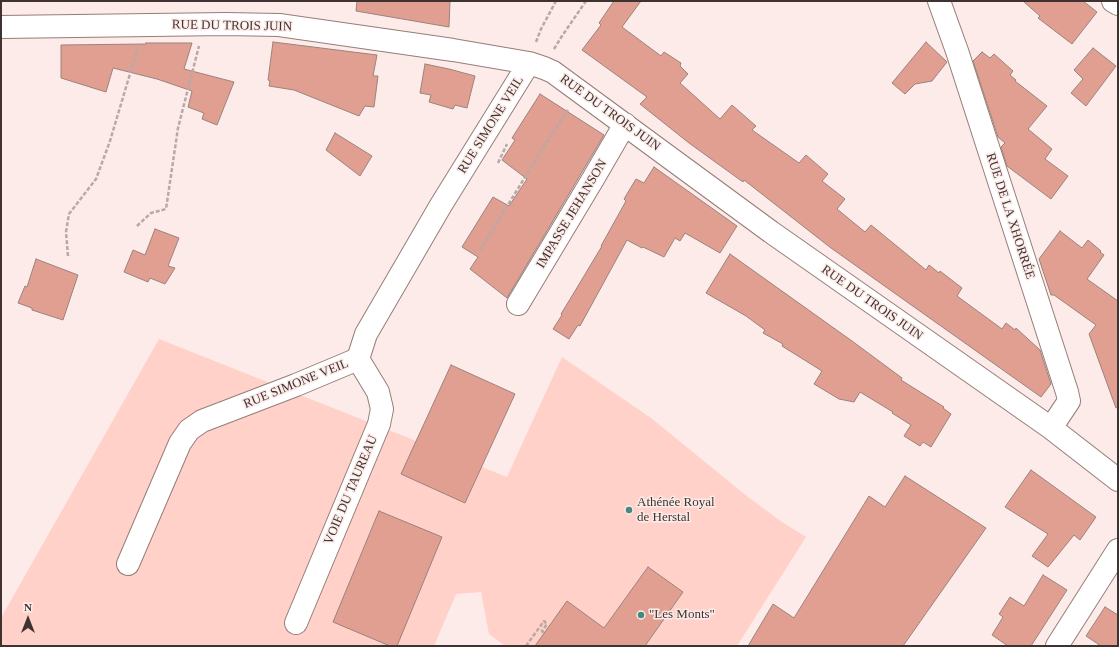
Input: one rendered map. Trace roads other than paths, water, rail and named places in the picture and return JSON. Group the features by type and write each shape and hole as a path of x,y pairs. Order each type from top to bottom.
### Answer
{"street":[{"name":"RUE DE LA XHORRÉE","path":"939,1 957,50 1067,392 1069,401 1051,428"},
{"path":"1113,1 1118,4"},
{"name":"RUE DU TROIS JUIN","path":"1,27 279,25 453,50 536,66 553,72 772,232 1051,428 1118,480"},
{"name":"RUE SIMONE VEIL","path":"128,564 180,443 189,430 202,421 296,385 358,358 366,334 441,205 536,66"},
{"name":"IMPASSE JEHANSON","path":"518,304 594,179 625,124"},
{"name":"VOIE DU TAUREAU","path":"296,623 379,424 382,409 378,392 358,358"},
{"path":"1057,646 1118,550"}],"place":[{"name":"Athénée Royal de Herstal","path":"629,510"},
{"name":"\"Les Monts\"","path":"641,615"}]}
